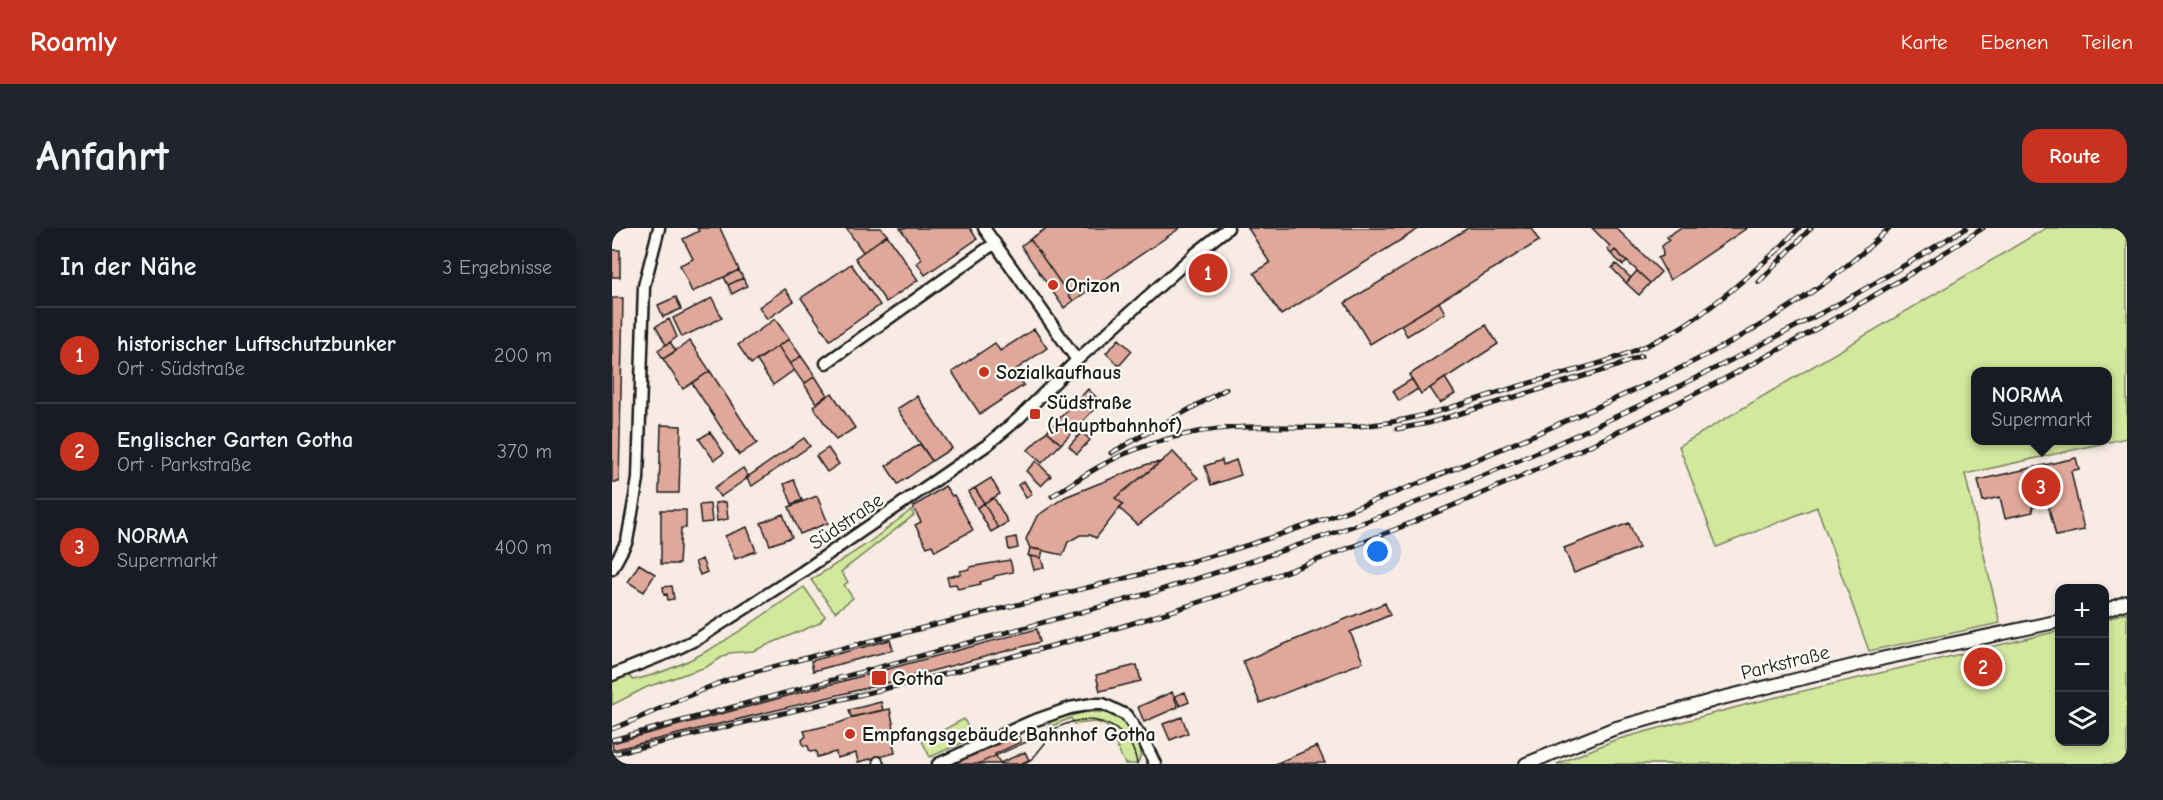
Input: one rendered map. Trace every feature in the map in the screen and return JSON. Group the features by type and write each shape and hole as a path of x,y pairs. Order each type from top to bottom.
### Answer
{"street":[{"path":"612,569 627,541 638,479 644,286 659,228"},
{"path":"984,228 1077,360"},
{"name":"Südstraße","path":"612,675 699,638 848,542 995,439 1077,360 1195,254 1228,228"},
{"path":"826,363 995,243"},
{"path":"2109,608 2127,602"},
{"name":"Parkstraße","path":"1526,764 1612,729 1718,699 1885,658 2055,622"},
{"path":"938,764 1030,722 1070,708 1103,704 1126,715 1144,741 1155,764"}],"green space":[{"path":"2046,228 2127,228 2127,438 2112,441 2112,367 1971,367 1971,445 2096,445 1965,474 2000,623 1869,651 1817,507 1717,547 1679,446"},
{"path":"911,510 914,515 841,572 848,582 844,585 853,598 835,612 811,580 867,544"},
{"path":"804,587 825,616 820,623 753,651 729,653 706,667 647,687 612,705 612,680 627,674 633,680 679,665 743,629"},
{"path":"2127,612 2127,764 1557,764 1615,740 1752,703 2055,632 2055,746 2109,746 2109,619"},
{"path":"1087,712 1111,714 1130,728 1139,742 1140,757 1137,764 1125,764 1107,726 1096,722 1074,724 1071,718 1049,727 1050,720"},
{"path":"964,719 973,738 930,757 922,741"}],"building":[{"path":"697,228 720,228 739,270 692,292 680,265 693,259 683,239 699,231"},
{"path":"846,228 881,228 887,235 863,252"},
{"path":"900,228 970,228 977,239 925,275 917,263 922,259"},
{"path":"1047,228 1180,228 1073,301 1030,239"},
{"path":"1248,228 1420,228 1281,315 1254,273 1270,263"},
{"path":"1468,228 1531,228 1539,241 1370,344 1345,303"},
{"path":"1592,228 1616,228 1661,272 1650,283 1615,250 1611,254 1607,249 1610,246"},
{"path":"1680,228 1747,228 1670,280 1658,258 1663,256 1662,246 1669,240 1667,237"},
{"path":"887,235 918,280 886,302 855,258"},
{"path":"1030,239 1073,301 1064,308 1021,246"},
{"path":"612,250 620,250 620,277 612,277"},
{"path":"1615,250 1627,262 1623,265 1611,254"},
{"path":"851,264 880,305 830,340 801,298"},
{"path":"1616,264 1631,278 1626,283 1612,268"},
{"path":"1208,266 1213,268 1215,273 1213,278 1208,280 1203,278 1201,273 1203,268"},
{"path":"739,270 743,278 728,285 724,277"},
{"path":"1637,271 1650,283 1639,295 1626,283"},
{"path":"743,278 747,286 732,294 728,285"},
{"path":"785,289 794,301 767,319 759,307"},
{"path":"676,297 681,309 663,317 658,305"},
{"path":"612,298 623,298 619,482 612,482"},
{"path":"712,298 722,318 682,337 673,318"},
{"path":"1439,302 1445,313 1407,336 1401,325"},
{"path":"669,319 677,337 666,345 656,326"},
{"path":"775,319 789,339 751,364 738,345"},
{"path":"1486,325 1498,344 1421,394 1409,375"},
{"name":"Sozialkaufhaus","path":"1034,329 1047,348 1014,371 1024,385 980,414 952,372 995,343 1000,351"},
{"path":"789,339 801,356 790,364 778,346"},
{"path":"1119,339 1132,351 1119,366 1106,353"},
{"path":"690,341 710,371 683,389 663,359"},
{"path":"670,342 676,351 663,359 658,350"},
{"path":"778,346 794,370 773,385 757,361"},
{"path":"801,356 815,376 804,384 790,364"},
{"path":"710,371 757,443 739,455 692,383"},
{"path":"815,376 827,395 816,403 804,384"},
{"path":"1445,378 1455,394 1440,403 1430,388"},
{"path":"1412,379 1418,389 1399,401 1393,391"},
{"path":"1088,389 1101,402 1061,444 1047,431"},
{"path":"832,393 855,428 836,440 813,406"},
{"path":"917,396 952,448 932,461 897,409"},
{"path":"661,425 681,426 679,493 659,493"},
{"path":"1047,431 1061,444 1042,463 1028,450"},
{"path":"710,432 724,453 714,460 699,439"},
{"path":"1082,432 1090,440 1077,454 1069,446"},
{"path":"804,438 810,446 752,486 746,478"},
{"path":"920,444 932,461 898,484 886,466"},
{"path":"828,448 839,464 827,472 816,456"},
{"path":"1173,452 1198,478 1138,525 1119,508 1123,504 1115,498"},
{"path":"2076,458 2079,469 2071,471 2084,530 2056,536 2048,504 2032,507 2033,512 2005,518 2000,497 1983,501 1978,480"},
{"path":"1222,460 1223,465 1236,460 1241,475 1211,485 1205,466"},
{"path":"1036,461 1051,476 1041,486 1026,471"},
{"path":"1161,462 1115,498 1123,504 1096,538 1090,535 1080,535 1068,542 1063,555 1030,548 1026,539 1037,516 1065,497 1148,464"},
{"path":"743,468 749,477 720,497 714,488"},
{"path":"991,478 1000,494 984,503 975,488"},
{"path":"794,480 802,500 792,504 784,484"},
{"path":"1024,481 1032,494 1026,498 1018,485"},
{"path":"945,486 952,496 954,495 973,530 935,551 932,545 927,547 915,525 921,522 913,507"},
{"path":"975,488 984,503 977,508 968,492"},
{"path":"817,496 828,523 800,534 789,507"},
{"path":"994,498 1008,522 998,528 984,503"},
{"path":"726,502 728,519 717,521 715,503"},
{"path":"984,503 998,528 991,532 977,508"},
{"path":"710,504 712,522 701,523 699,505"},
{"path":"661,510 686,510 686,528 681,528 679,564 661,564"},
{"path":"783,514 792,537 770,545 761,523"},
{"path":"1629,523 1639,548 1574,573 1564,548"},
{"path":"747,527 756,551 735,559 725,536"},
{"path":"1016,537 1018,548 1009,550 1007,539"},
{"path":"1030,548 1043,550 1041,558 1028,556"},
{"path":"1030,556 1041,558 1044,568 1034,570"},
{"path":"702,559 707,572 700,575 695,562"},
{"path":"1010,560 1013,572 994,576 994,578 980,582 981,584 958,589 956,584 949,585 947,577 961,574 960,571"},
{"path":"639,564 655,574 644,592 628,582"},
{"path":"672,586 674,599 668,600 667,594 664,595 663,587"},
{"path":"1385,603 1390,615 1350,632 1363,662 1260,703 1243,661"},
{"path":"1037,629 1040,642 883,684 613,750 612,743"},
{"path":"890,640 893,650 813,671 811,661"},
{"path":"1137,665 1141,681 1100,691 1096,675"},
{"path":"1172,692 1178,707 1144,722 1138,707"},
{"path":"1185,692 1189,702 1180,706 1175,696"},
{"path":"881,702 883,710 851,717 849,710"},
{"name":"Empfangsgebäude Bahnhof Gotha","path":"890,709 897,742 893,743 895,753 858,762 856,753 837,758 836,752 817,757 816,751 810,752 808,746 803,745 802,740 806,736 804,731"},
{"path":"1182,717 1188,733 1170,740 1163,724"},
{"path":"1017,734 1021,742 995,754 1000,763 1025,752 1029,760 1020,764 951,764"},
{"path":"1317,746 1325,763 1275,764"}],"tram line":[{"path":"978,764 1063,725 1087,720 1107,724 1124,736 1130,744 1137,764"},
{"path":"1023,764 1033,758 1055,731"}],"railway":[{"path":"1775,253 1799,228"},
{"path":"1759,282 1811,228"},
{"path":"612,729 730,679 1232,550 1277,536 1409,487 1581,414 1662,377 1744,335 1820,286 1889,228"},
{"path":"612,740 1151,593 1268,556 1384,515 1552,446 1662,394 1843,301 1966,228"},
{"path":"612,754 872,692 1130,624 1241,588 1387,533 1568,456 1710,386 1848,311 1983,228"},
{"path":"1052,496 1117,457 1185,435 1231,428 1345,427 1396,421 1433,413 1608,361 1656,341 1690,322 1721,299 1780,248"},
{"path":"1397,429 1429,423 1617,366 1641,356"},
{"path":"1111,453 1226,389"}],"place":[{"name":"historischer Luftschutzbunker","path":"1208,273"},
{"name":"Orizon","path":"1053,285"},
{"name":"Sozialkaufhaus","path":"984,372"},
{"name":"Südstraße (Hauptbahnhof)","path":"1035,414"},
{"name":"NORMA","path":"2041,487"},
{"name":"Englischer Garten Gotha","path":"1983,667"},
{"name":"Gotha","path":"879,678"},
{"name":"Empfangsgebäude Bahnhof Gotha","path":"850,734"}]}
